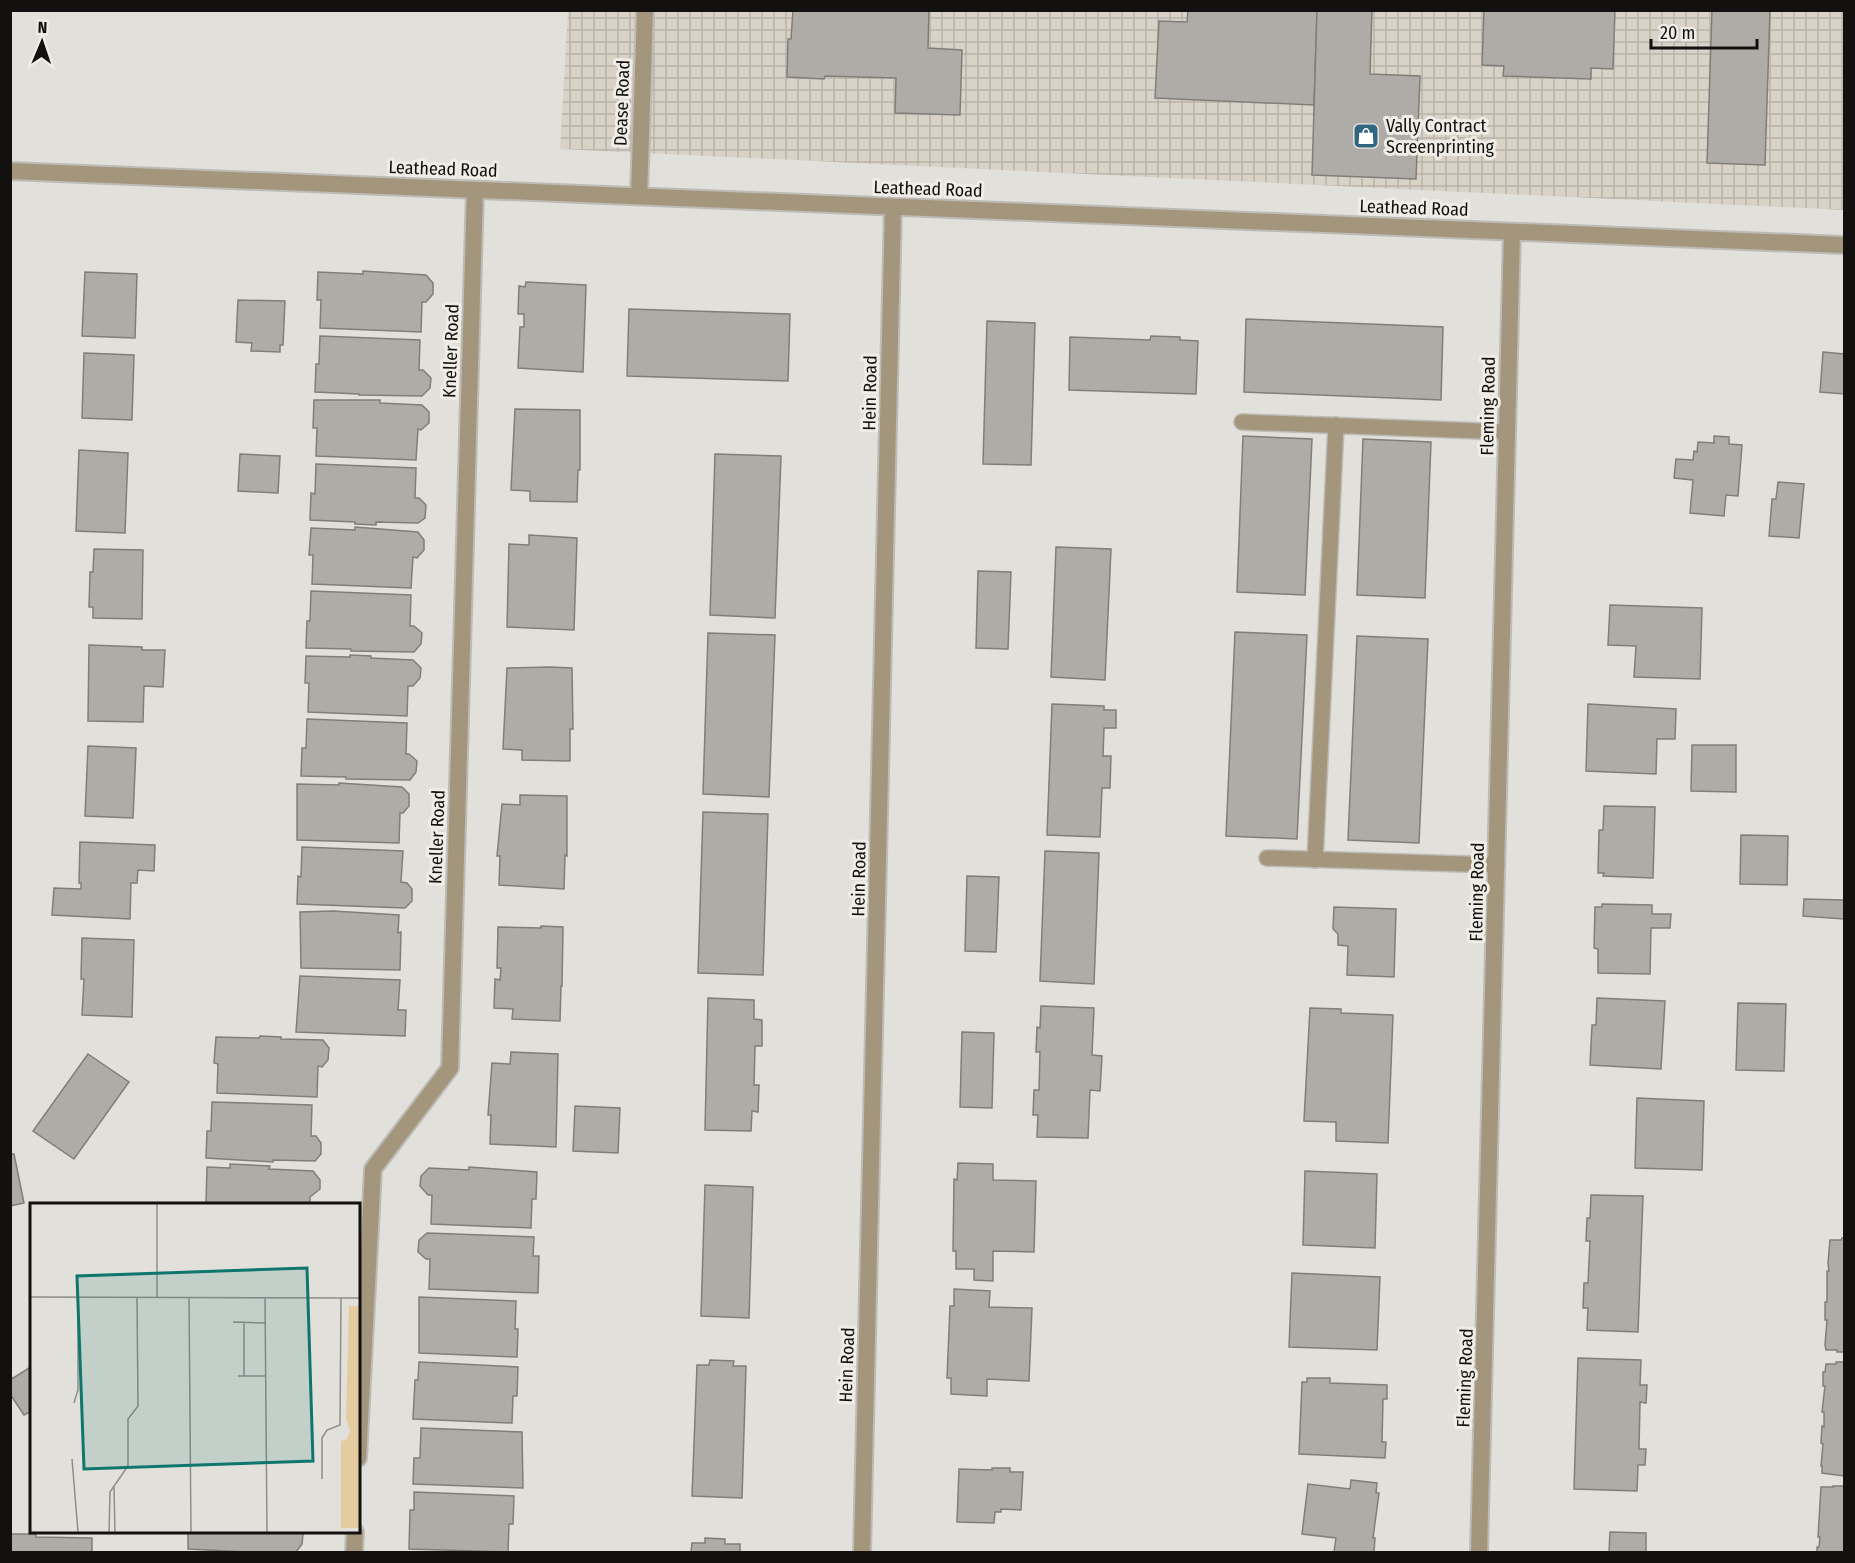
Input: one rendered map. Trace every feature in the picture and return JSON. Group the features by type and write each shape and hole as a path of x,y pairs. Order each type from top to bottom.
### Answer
{"street":[{"name":"Dease Road","path":"639,196 645,10"},
{"name":"Leathead Road","path":"10,171 1845,245"},
{"name":"Kneller Road","path":"360,1419 373,1169 450,1068 476,190"},
{"name":"Hein Road","path":"862,1552 893,207"},
{"name":"Fleming Road","path":"1479,1552 1512,232"},
{"path":"354,1552 355,1533"}],"lane":[{"path":"1242,422 1507,432"},
{"path":"1315,860 1336,425"},
{"path":"1267,858 1497,866"}],"shaded area":[{"path":"568,11 1844,11 1844,210 560,149"}],"building":[{"path":"793,10 929,10 928,48 962,50 960,115 895,113 896,78 787,77 788,39 791,39"},
{"path":"1188,10 1317,10 1314,105 1155,98 1159,21 1187,22"},
{"path":"1317,10 1372,10 1370,74 1420,76 1416,179 1312,175"},
{"path":"1484,10 1615,10 1613,69 1591,68 1591,79 1503,76 1504,66 1482,65"},
{"path":"1712,10 1770,10 1765,165 1707,163"},
{"path":"363,271 426,275 433,283 433,294 426,302 422,302 421,332 320,328 321,300 317,300 318,272 363,274"},
{"path":"85,272 137,274 135,338 82,336"},
{"path":"526,282 586,285 583,372 518,368 520,327 524,327 524,314 518,314 519,286 525,287"},
{"path":"238,300 285,301 283,345 280,345 280,352 251,351 252,343 236,342"},
{"path":"629,309 790,314 788,381 627,376"},
{"path":"1246,319 1443,327 1441,400 1244,392"},
{"path":"987,321 1035,323 1031,465 983,464"},
{"path":"320,336 420,340 419,370 423,370 431,378 430,388 422,396 315,392"},
{"path":"1151,336 1180,337 1180,340 1198,341 1196,394 1069,390 1070,337 1150,340"},
{"path":"1823,352 1844,354 1844,394 1820,392"},
{"path":"84,353 134,355 132,420 82,418"},
{"path":"314,400 380,400 380,403 422,405 429,412 429,423 421,430 418,429 416,460 316,456 317,428 313,428"},
{"path":"515,409 580,410 580,470 578,470 577,502 530,501 530,491 511,490"},
{"path":"1243,436 1312,439 1305,595 1237,592"},
{"path":"1714,436 1729,437 1729,444 1742,445 1738,496 1726,495 1724,516 1690,513 1693,480 1674,478 1676,459 1693,460 1698,442 1714,443"},
{"path":"1363,439 1431,442 1425,598 1357,595"},
{"path":"79,450 128,453 125,533 76,531"},
{"path":"240,454 280,456 278,493 238,491"},
{"path":"715,454 781,456 775,618 710,615"},
{"path":"316,464 416,468 415,498 419,498 426,505 425,518 418,523 376,522 376,525 310,520 311,493 315,494"},
{"path":"1778,482 1804,484 1799,538 1769,536 1772,499 1776,499"},
{"path":"355,527 418,532 424,540 424,550 417,558 413,557 411,588 312,584 313,555 309,555 311,528 355,530"},
{"path":"529,535 577,538 574,630 507,627 509,544 529,545"},
{"path":"1056,547 1111,549 1105,680 1051,677"},
{"path":"94,549 143,550 142,619 93,618 93,607 89,607 90,572 93,572"},
{"path":"978,571 1011,572 1008,649 976,648"},
{"path":"311,591 411,595 410,626 414,626 422,633 421,644 414,652 306,648"},
{"path":"1610,605 1702,608 1700,679 1634,677 1636,646 1608,645"},
{"path":"1235,632 1307,635 1297,839 1226,836"},
{"path":"708,633 775,635 769,797 703,794"},
{"path":"1357,636 1428,639 1419,843 1348,840"},
{"path":"89,645 165,650 163,687 144,686 143,722 88,721"},
{"path":"350,655 413,660 421,668 420,678 413,686 408,686 407,716 308,712 309,683 305,683 306,656 350,657"},
{"path":"507,668 572,668 573,729 570,729 570,761 522,760 522,750 503,749"},
{"path":"1052,704 1104,706 1104,710 1116,710 1116,728 1104,728 1103,756 1111,756 1110,788 1102,788 1100,837 1047,835"},
{"path":"1588,704 1676,709 1675,739 1657,739 1656,774 1586,771"},
{"path":"307,719 407,723 406,754 417,761 416,772 410,780 301,776 302,748 306,748"},
{"path":"1692,745 1736,745 1736,792 1691,791"},
{"path":"88,746 136,748 133,818 85,816"},
{"path":"339,783 402,787 409,794 409,806 403,813 400,813 399,843 297,840 297,784 339,785"},
{"path":"520,795 567,796 567,856 565,855 564,889 499,885 500,856 497,856 502,804 520,805"},
{"path":"1604,806 1655,807 1653,878 1603,876 1604,873 1598,873 1599,830 1603,830"},
{"path":"703,812 768,814 763,975 698,973"},
{"path":"1741,835 1788,836 1787,885 1740,884"},
{"path":"80,842 155,845 154,871 138,870 137,883 131,883 130,919 52,915 54,888 81,889 81,883 79,883"},
{"path":"302,847 403,851 401,882 407,883 412,889 412,901 405,908 297,904"},
{"path":"1045,851 1099,853 1094,984 1040,981"},
{"path":"967,876 999,877 996,952 965,951"},
{"path":"1804,899 1844,900 1844,919 1803,916"},
{"path":"1602,904 1652,905 1652,914 1671,914 1670,928 1651,928 1650,974 1598,973 1598,949 1594,948 1595,907 1602,907"},
{"path":"1334,907 1396,909 1394,977 1347,975 1348,946 1338,945 1338,934 1333,929"},
{"path":"333,911 399,915 400,970 301,968 300,912"},
{"path":"541,926 563,927 560,1021 512,1019 513,1009 494,1008 495,979 500,980 501,968 497,968 498,927 541,928"},
{"path":"82,938 134,940 132,1017 82,1015 84,979 81,979"},
{"path":"300,976 400,980 398,1010 406,1010 405,1036 296,1032"},
{"path":"708,998 754,1000 754,1019 762,1020 762,1046 755,1046 754,1085 759,1085 758,1112 752,1111 751,1131 705,1130"},
{"path":"1597,998 1665,1001 1661,1069 1590,1065 1592,1025 1596,1025"},
{"path":"1738,1003 1786,1004 1784,1071 1736,1070"},
{"path":"1041,1006 1094,1008 1092,1055 1102,1056 1100,1091 1090,1090 1088,1138 1037,1137 1038,1115 1033,1115 1034,1090 1039,1090 1040,1052 1036,1052"},
{"path":"1310,1008 1341,1009 1341,1013 1393,1015 1388,1143 1336,1141 1336,1122 1304,1121"},
{"path":"962,1032 994,1033 992,1108 960,1107"},
{"path":"260,1036 323,1040 329,1048 328,1060 322,1067 318,1066 317,1097 217,1093 218,1064 214,1063 216,1037 259,1038"},
{"path":"511,1052 558,1054 556,1147 490,1144 491,1115 488,1115 492,1063 510,1064"},
{"path":"88,1054 129,1082 74,1159 33,1131"},
{"path":"1637,1098 1704,1101 1702,1170 1635,1168"},
{"path":"212,1102 312,1105 311,1136 316,1136 321,1143 321,1154 315,1161 273,1160 273,1162 206,1158 207,1131 211,1131"},
{"path":"575,1106 620,1108 618,1153 573,1151"},
{"path":"10,1154 14,1154 24,1203 10,1206"},
{"path":"958,1163 993,1164 993,1180 1036,1181 1034,1252 993,1251 993,1281 974,1280 974,1269 956,1269 956,1251 953,1251 954,1179 957,1180"},
{"path":"230,1164 313,1171 320,1180 320,1189 310,1197 310,1203 206,1203 207,1167 230,1168"},
{"path":"469,1167 537,1172 536,1199 532,1199 531,1228 431,1224 432,1195 428,1195 420,1186 421,1176 429,1168 469,1170"},
{"path":"1305,1171 1377,1174 1375,1248 1303,1245"},
{"path":"705,1185 753,1187 749,1318 701,1316"},
{"path":"1591,1195 1643,1196 1638,1332 1587,1330 1588,1308 1583,1308 1584,1283 1588,1283 1590,1241 1586,1241"},
{"path":"427,1233 534,1237 533,1256 539,1256 538,1293 429,1289 430,1259 426,1259 418,1252 419,1240"},
{"path":"1844,1238 1844,1352 1837,1352 1837,1350 1826,1350 1825,1302 1827,1302 1830,1240 1841,1240"},
{"path":"1292,1273 1380,1277 1377,1350 1289,1347"},
{"path":"954,1289 990,1291 989,1307 1032,1308 1029,1381 987,1379 987,1396 951,1394 951,1378 947,1378 950,1306 954,1306"},
{"path":"419,1297 516,1301 517,1357 419,1353"},
{"path":"1578,1358 1641,1360 1640,1385 1647,1385 1646,1403 1640,1402 1639,1449 1646,1449 1645,1465 1638,1465 1637,1491 1574,1489"},
{"path":"710,1360 734,1361 733,1366 746,1366 742,1498 692,1496 697,1365 709,1365"},
{"path":"419,1362 518,1367 517,1396 513,1396 512,1423 413,1419 415,1380 418,1380"},
{"path":"1836,1362 1844,1362 1844,1476 1822,1473 1821,1466 1825,1386 1823,1386 1823,1372 1825,1372 1826,1364 1836,1364"},
{"path":"30,1367 30,1412 24,1415 10,1394 10,1380"},
{"path":"1307,1378 1330,1378 1330,1383 1387,1385 1387,1399 1383,1399 1382,1442 1386,1442 1385,1458 1299,1454 1302,1382 1307,1382"},
{"path":"421,1428 522,1432 523,1488 413,1484 414,1458 420,1458"},
{"path":"992,1468 1010,1468 1010,1472 1023,1472 1021,1510 1001,1509 1001,1512 995,1512 994,1523 957,1522 959,1469 992,1470"},
{"path":"1351,1480 1377,1483 1376,1493 1379,1493 1373,1538 1375,1538 1374,1552 1334,1552 1336,1538 1302,1534 1308,1484 1350,1489"},
{"path":"1844,1486 1844,1552 1817,1552 1820,1537 1818,1537 1821,1487"},
{"path":"414,1492 514,1496 513,1524 509,1524 508,1552 409,1549 410,1510 414,1510"},
{"path":"1610,1532 1646,1533 1646,1552 1609,1552"},
{"path":"188,1533 303,1534 302,1544 296,1552 188,1549"},
{"path":"10,1534 92,1538 92,1552 10,1552"},
{"path":"705,1538 725,1539 725,1544 740,1544 740,1552 691,1552 692,1543 705,1543"}],"place":[{"name":"Vally Contract Screenprinting","path":"1366,136"}]}
